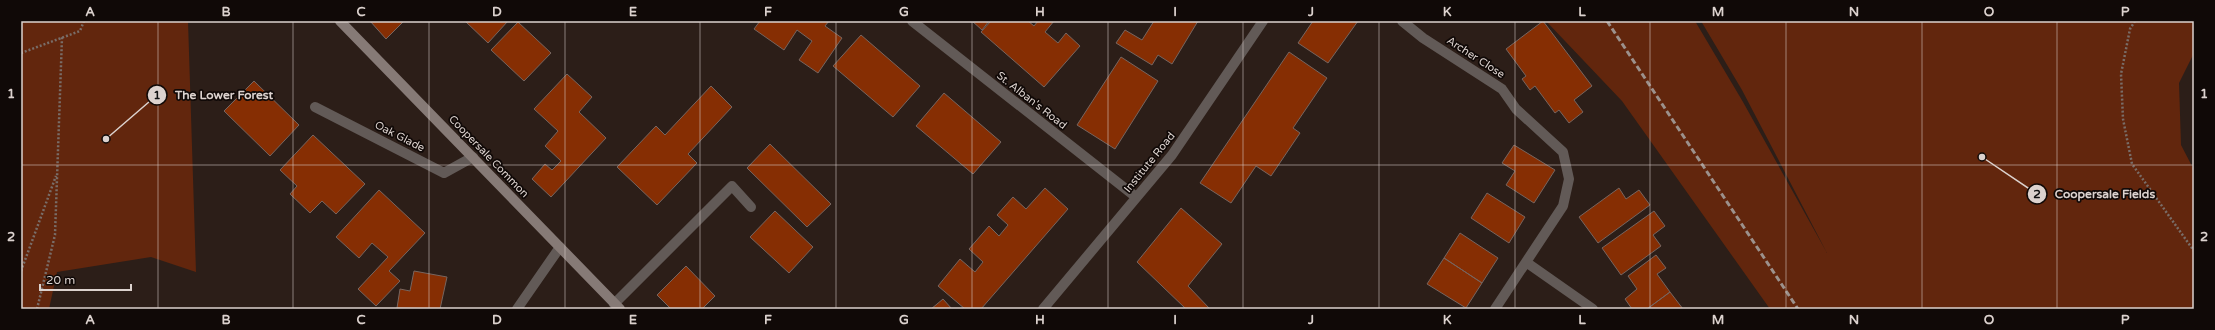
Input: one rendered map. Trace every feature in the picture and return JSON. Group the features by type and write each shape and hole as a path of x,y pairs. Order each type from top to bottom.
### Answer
{"street":[{"name":"Coopersale Common","path":"340,21 617,306"},
{"name":"St. Alban's Road","path":"912,21 1136,197"},
{"name":"Institute Road","path":"1043,309 1172,155 1263,21"},
{"name":"Archer Close","path":"1402,21 1423,38 1502,89 1516,109 1563,152 1569,179 1563,206 1495,309"},
{"name":"Oak Glade","path":"315,107 444,173 473,157"},
{"path":"617,306 732,186 751,207"},
{"path":"517,309 560,247"},
{"path":"1526,262 1593,309"}],"path":[{"path":"21,53 80,31 84,21"},
{"path":"2135,21 2130,29 2121,74 2123,119 2132,164 2194,251"},
{"path":"38,309 54,235 58,172 62,37"},
{"path":"21,271 58,172"}],"shaded area":[{"path":"21,21 188,21 196,272 151,257 57,272 49,309 21,309"},
{"path":"1546,21 1695,21 1743,102 1827,253 1742,90 1701,21 2194,21 2194,53 2179,83 2181,145 2194,170 2194,309 1770,309 1622,101"}],"building":[{"path":"370,21 404,21 386,39"},
{"path":"465,21 508,21 488,43"},
{"path":"760,21 829,21 825,26 842,38 818,73 799,60 812,41 797,30 784,50 754,29"},
{"path":"972,21 989,21 982,30"},
{"path":"991,21 1028,21 1034,26 1038,21 1054,21 1045,32 1058,43 1066,33 1080,46 1044,87 981,32"},
{"path":"1154,21 1198,21 1172,64 1158,55 1152,65 1116,43 1125,30 1142,40"},
{"path":"1313,21 1358,21 1328,63 1298,43"},
{"path":"1543,21 1592,86 1574,100 1583,112 1569,123 1559,110 1555,113 1535,86 1530,90 1522,79 1526,76 1506,49"},
{"path":"518,22 551,53 524,81 491,50"},
{"path":"861,35 920,86 893,117 833,66"},
{"path":"1289,52 1327,78 1293,128 1300,133 1271,176 1256,166 1231,203 1200,183"},
{"path":"1121,57 1158,81 1115,149 1077,125"},
{"path":"567,74 592,97 579,112 606,138 551,197 532,179 545,164 552,170 561,161 545,146 558,131 534,109"},
{"path":"254,81 299,125 270,156 224,111"},
{"path":"711,86 732,107 688,154 697,163 657,205 617,167 656,126 665,135"},
{"path":"944,93 1001,142 973,174 916,126"},
{"path":"313,135 365,184 336,214 322,201 310,213 290,194 297,186 280,170"},
{"path":"770,144 831,204 807,227 747,168"},
{"path":"1514,145 1555,170 1534,203 1506,185 1515,171 1502,163"},
{"path":"1045,188 1068,209 981,309 965,309 938,286 960,259 975,272 983,262 969,249 989,226 999,236 1008,225 997,215 1013,197 1026,209"},
{"path":"1619,188 1626,199 1639,190 1650,205 1598,243 1579,217"},
{"path":"379,190 425,233 389,271 400,281 376,306 358,289 388,257 372,243 359,258 336,237"},
{"path":"1487,193 1525,217 1509,243 1471,218"},
{"path":"1181,208 1222,244 1188,286 1210,309 1186,309 1137,262"},
{"path":"775,211 813,247 789,273 750,237"},
{"path":"1654,211 1665,226 1653,235 1661,246 1621,275 1602,248"},
{"path":"1460,233 1498,258 1482,283 1444,258"},
{"path":"1656,255 1666,268 1657,274 1670,292 1647,309 1632,309 1625,299 1637,289 1628,276"},
{"path":"1444,258 1482,283 1466,308 1427,284"},
{"path":"686,266 715,296 702,309 671,309 657,295"},
{"path":"414,271 447,277 440,309 397,308 400,289 410,291"},
{"path":"1670,292 1683,309 1647,309"},
{"path":"943,299 952,309 931,309"}],"railway":[{"path":"1607,21 1798,309"}],"place":[{"name":"The Lower Forest","path":"106,139"},
{"name":"Coopersale Fields","path":"1982,157"}]}
